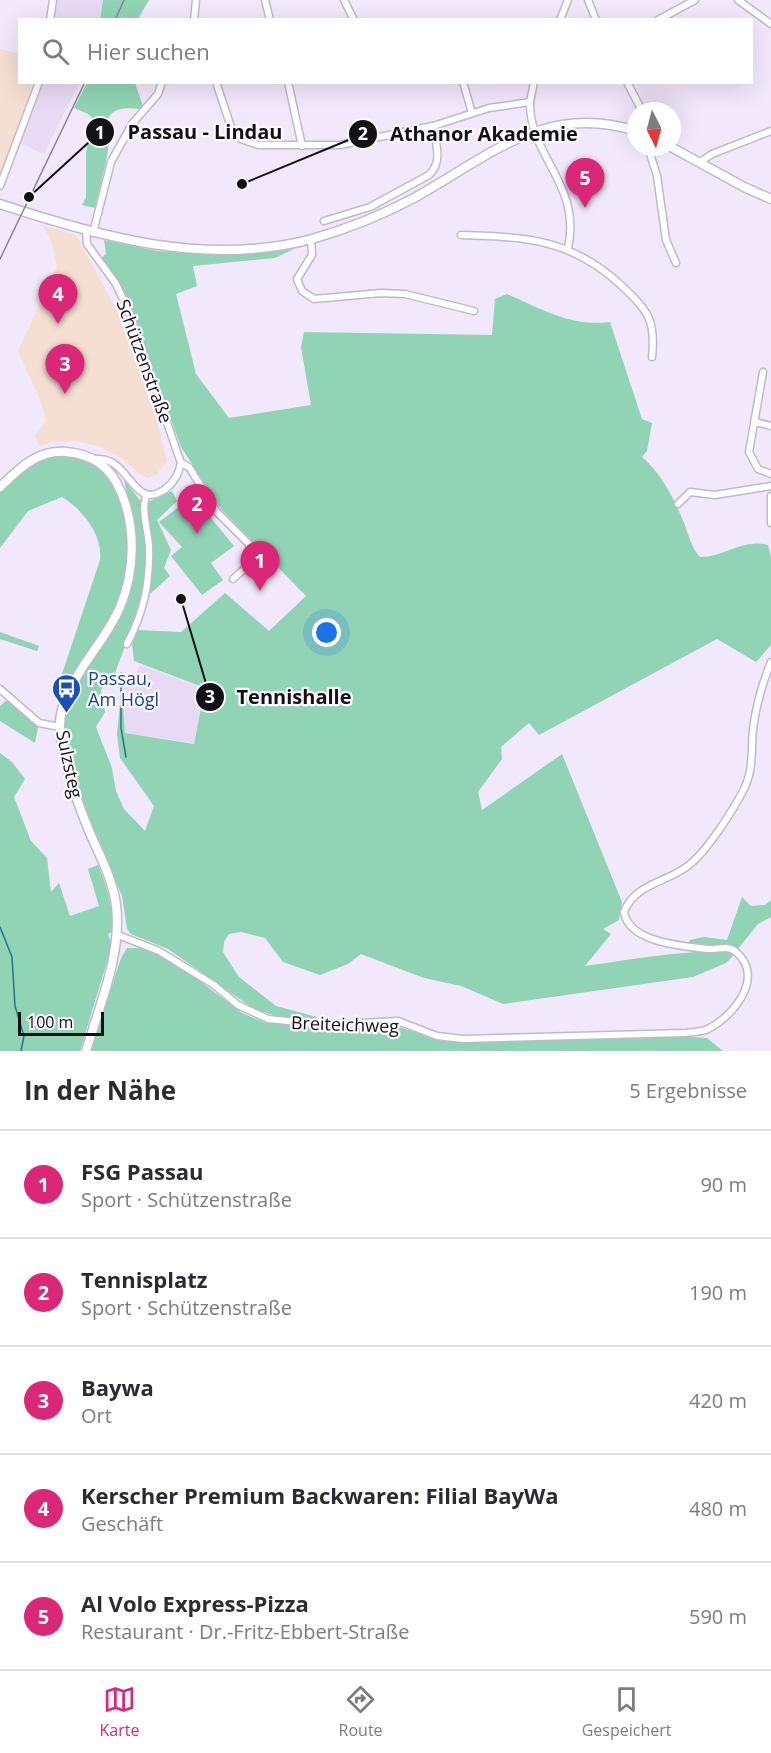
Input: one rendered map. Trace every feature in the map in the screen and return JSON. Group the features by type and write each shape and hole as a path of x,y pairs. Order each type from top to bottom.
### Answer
{"street":[{"path":"50,18 53,0"},
{"path":"194,18 196,0"},
{"path":"265,0 270,18"},
{"path":"344,0 353,18"},
{"path":"561,18 568,0"},
{"path":"588,0 595,18"},
{"path":"664,18 695,0"},
{"path":"738,0 771,24"},
{"path":"0,186 38,84"},
{"path":"90,232 111,162 132,124 158,94 161,84"},
{"path":"217,84 232,130 241,139 258,144 340,145 433,126 472,113 530,102"},
{"path":"288,84 303,146"},
{"path":"534,84 530,102 531,121 569,203 571,233 568,248"},
{"path":"628,84 637,102"},
{"path":"464,85 472,113"},
{"path":"0,204 90,232 166,246 213,250 246,248 311,239 386,212 489,151 535,131 560,125 591,123 627,129"},
{"path":"324,221 370,207 436,169 438,158 433,126"},
{"path":"699,163 712,154 771,131"},
{"path":"681,153 771,199"},
{"path":"651,156 657,176 666,240 676,263"},
{"name":"Schützenstraße","path":"90,232 87,244 116,284 128,310 181,463 189,467 217,512 249,544 252,562 233,579"},
{"path":"461,235 532,240 568,248 604,270 643,307 653,324 652,357"},
{"path":"311,239 312,255 297,279 302,291 314,299 381,293 405,294 474,310"},
{"path":"763,372 755,422 749,440 752,462 758,469 771,474"},
{"path":"755,422 771,426"},
{"path":"0,486 31,460 43,454 67,453 96,459 105,458 116,464 139,492 146,496 157,494 173,483 181,463"},
{"name":"Sulzsteg","path":"86,1051 118,935 116,903 111,883 81,812 71,781 60,727 64,701 72,683 119,609 131,561 131,527 126,504 114,476 96,459"},
{"path":"678,504 690,492 715,495 771,486"},
{"path":"127,644 140,620 148,585 149,546 144,503 146,496"},
{"path":"771,496 771,523"},
{"name":"Breiteichweg","path":"118,935 134,940 186,966 238,1005 256,1015 284,1022 326,1025 398,1021 437,1036 463,1040 685,1033 709,1028 732,1010 747,989 746,969 739,956 726,947 710,949 653,939 627,924 624,912 635,894 683,870 700,856 743,791 753,759 753,730 759,694 771,662"},
{"path":"0,689 39,723 60,727"}],"shaded area":[{"path":"55,0 103,0 99,18 53,18"},
{"path":"0,49 18,54 18,84 32,84 23,118 0,176"},
{"path":"43,84 79,84 44,154 20,143"},
{"path":"34,223 76,235 116,309 156,418 167,461 156,475 148,478 140,474 123,459 98,446 76,441 52,442 39,446 35,435 46,422 41,402 18,351 57,267 51,241 44,227"},
{"path":"140,665 205,689 194,743 125,733 124,683 132,683"}],"green space":[{"path":"103,0 149,0 139,18 100,18"},
{"path":"86,84 135,84 143,106 140,109 118,110 109,118 108,153 95,208 82,205 86,198 86,153 92,118 74,108"},
{"path":"104,240 158,251 218,255 294,249 275,258 193,266 197,286 176,294 196,374 229,418 311,405 301,347 304,332 492,335 495,299 507,294 557,316 582,322 610,322 642,419 652,423 647,451 642,457 667,487 697,553 700,557 709,556 751,544 768,545 771,557 771,645 756,662 717,639 539,735 529,723 501,747 502,759 478,792 482,810 562,754 622,902 619,920 603,929 611,934 585,966 663,955 707,952 724,952 734,955 726,963 693,977 503,1004 461,986 424,978 361,954 348,964 320,975 283,962 265,938 241,932 229,934 224,942 223,952 239,977 276,1006 317,1017 316,1021 289,1020 254,1009 168,949 131,934 127,929 122,896 77,788 64,723 65,708 74,688 116,624 135,546 133,517 124,480 143,504 172,491 177,501 157,520 171,550 164,568 170,576 141,602 114,676 101,690 105,712 96,727 112,768 116,791 124,809 145,831 154,806 120,758 117,734 122,684 125,733 194,744 205,688 134,661 132,644 138,630 181,632 225,593 269,631 306,596 222,510 181,447 125,293 99,260 106,254"},
{"path":"61,456 91,462 111,479 124,511 128,550 127,570 119,602 106,626 75,671 63,696 60,680 100,560 95,533 84,516 62,497 28,511 0,548 0,490 28,467 43,460"},
{"path":"193,496 234,546 211,563 223,580 202,595 171,556 182,547 159,522"},
{"path":"0,632 39,646 37,651 0,639"},
{"path":"10,697 39,723 35,743 0,721 0,706"},
{"path":"0,753 12,762 25,779 14,797 31,841 47,858 51,892 59,883 70,916 99,906 88,869 98,865 109,897 113,931 108,934 112,945 80,1051 0,1051"},
{"path":"742,897 751,906 765,905 771,900 771,917 758,924 737,950 688,944 690,940 704,937 727,940"},
{"path":"127,948 140,948 160,955 189,973 242,1013 266,1023 339,1027 384,1022 430,1037 455,1041 582,1036 680,1036 707,1038 723,1051 91,1051 121,958"}],"waterway":[{"path":"121,673 121,728 126,757"},
{"path":"0,927 12,957 15,1006 24,1036 21,1051"}],"railway":[{"path":"116,18 124,0"},
{"path":"0,259 84,84"}],"place":[{"name":"Athanor Akademie","path":"242,184"},
{"name":"Passau - Lindau","path":"29,197"},
{"name":"Al Volo Express-Pizza","path":"585,208"},
{"name":"Kerscher Premium Backwaren: Filial BayWa","path":"58,324"},
{"name":"Baywa","path":"65,394"},
{"name":"Tennisplatz","path":"197,534"},
{"name":"FSG Passau","path":"260,591"},
{"name":"Tennishalle","path":"181,599"},
{"name":"Passau, Am Högl","path":"67,714"}]}
